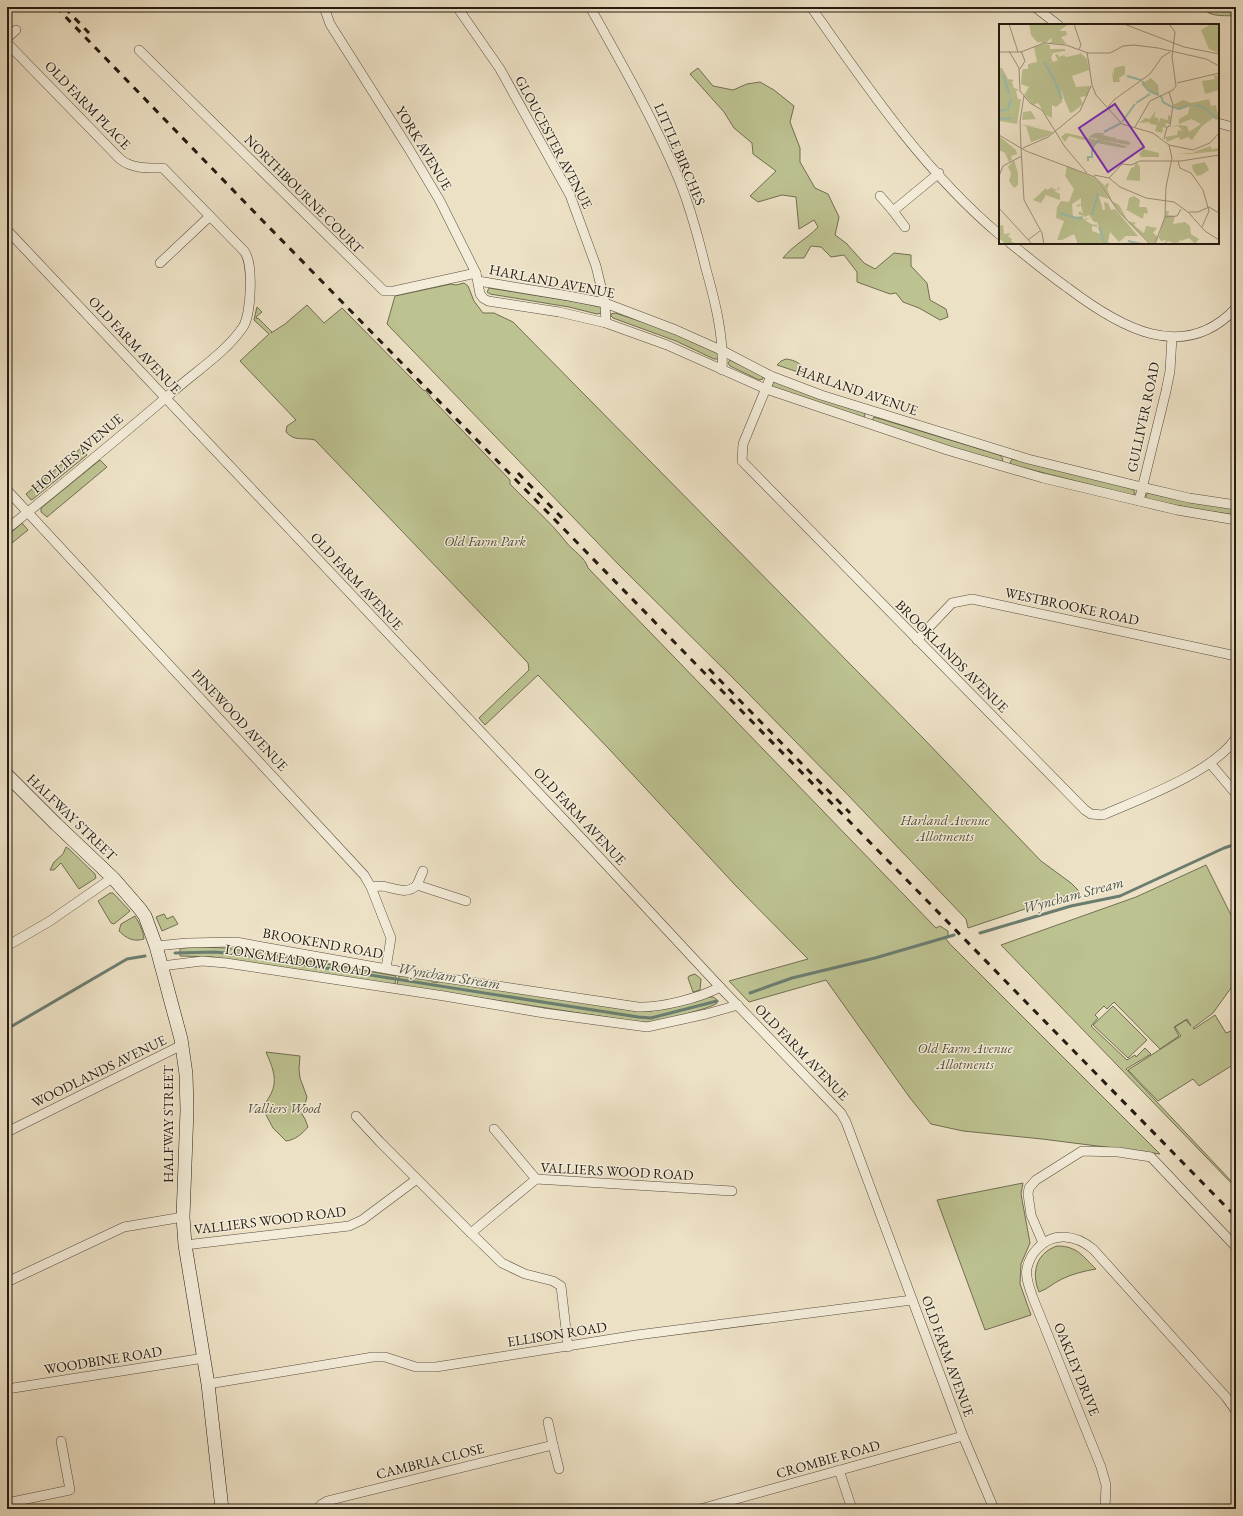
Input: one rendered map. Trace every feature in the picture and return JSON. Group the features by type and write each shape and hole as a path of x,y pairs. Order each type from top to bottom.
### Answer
{"main road":[{"name":"HALFWAY STREET","path":"7,775 112,878 146,916 162,966 182,1045 186,1074 187,1110 183,1217 185,1245 208,1384 222,1509"}],"street":[{"name":"YORK AVENUE","path":"324,7 330,24 440,201 477,277 480,294 488,301 494,302"},
{"name":"GLOUCESTER AVENUE","path":"457,7 500,69 570,195 596,266 605,303 606,323"},
{"name":"LITTLE BIRCHES","path":"590,7 641,100 680,182 713,292 723,351 722,370"},
{"path":"811,7 892,120 938,173 999,234"},
{"path":"1035,7 1057,24"},
{"path":"7,38 16,30"},
{"name":"OLD FARM PLACE","path":"7,43 120,159 125,163 140,168 163,168 244,251 248,258 250,278 246,320 242,328 228,344 166,398"},
{"name":"NORTHBOURNE COURT","path":"138,50 384,291 394,291 477,277"},
{"path":"1219,123 1236,128"},
{"path":"893,211 938,173"},
{"path":"880,196 906,227"},
{"path":"160,263 210,216"},
{"name":"OLD FARM AVENUE","path":"7,230 587,844 720,987 836,1106 846,1122 963,1436 994,1509"},
{"path":"1011,244 1078,296 1117,321 1150,334 1172,337 1190,336 1207,331 1223,320 1236,308"},
{"name":"HARLAND AVENUE","path":"477,277 605,303 658,322 723,351 771,376 943,434 1028,459 1142,487 1189,498 1236,505"},
{"name":"HARLAND AVENUE","path":"494,302 559,312 606,323 667,345 766,389 948,450 1043,478 1177,510 1236,520"},
{"name":"GULLIVER ROAD","path":"1139,501 1166,391 1170,371 1172,337"},
{"name":"BROOKLANDS AVENUE","path":"771,376 743,444 742,461 1084,810 1091,814 1103,815 1172,784 1210,763 1236,738"},
{"name":"HOLLIES AVENUE","path":"7,529 166,398"},
{"name":"PINEWOOD AVENUE","path":"7,490 364,875 371,887 391,938 386,968"},
{"name":"WESTBROOKE ROAD","path":"917,640 952,602 972,599 1236,656"},
{"path":"1210,763 1236,794"},
{"path":"371,887 381,886 403,891 413,889 417,885 423,872"},
{"path":"7,946 50,921 112,878"},
{"path":"417,885 466,901"},
{"name":"BROOKEND ROAD","path":"156,946 187,943 236,942 386,968 638,1008 658,1006 690,998 711,992 720,987"},
{"name":"LONGMEADOW ROAD","path":"162,966 202,961 226,963 444,996 544,1013 647,1027 706,1014 738,1005"},
{"name":"WOODLANDS AVENUE","path":"7,1132 182,1045"},
{"path":"356,1116 502,1263 525,1274 553,1280 560,1286 568,1347"},
{"path":"494,1129 536,1179"},
{"path":"1236,1247 1151,1157 1118,1152 1082,1151 1036,1180 1029,1188 1028,1194 1031,1215 1043,1243 1053,1238 1066,1237 1082,1241 1093,1249 1226,1397 1236,1411"},
{"name":"VALLIERS WOOD ROAD","path":"185,1245 349,1226 362,1220 417,1179"},
{"name":"VALLIERS WOOD ROAD","path":"471,1233 536,1179 732,1191"},
{"path":"7,1282 124,1227 183,1217"},
{"name":"OAKLEY DRIVE","path":"1043,1243 1033,1254 1029,1262 1027,1277 1033,1298 1101,1467 1106,1485 1105,1509"},
{"name":"ELLISON ROAD","path":"208,1384 373,1357 385,1357 416,1367 436,1367 637,1335 912,1300"},
{"name":"WOODBINE ROAD","path":"7,1389 204,1358"},
{"path":"548,1422 559,1469"},
{"name":"CROMBIE ROAD","path":"700,1509 963,1436"},
{"path":"7,1503 70,1490 61,1441"},
{"name":"CAMBRIA CLOSE","path":"317,1509 327,1501 553,1445"},
{"path":"839,1470 852,1509"}],"green space":[{"path":"1202,7 1236,7 1236,16 1222,16 1209,13"},
{"path":"698,68 713,86 733,90 747,84 760,82 774,90 794,106 790,122 800,148 800,162 815,188 828,194 839,217 835,235 846,243 864,263 875,269 894,253 911,255 911,266 927,283 930,300 946,309 948,317 940,320 919,308 903,302 896,293 890,294 857,282 857,272 844,255 831,257 821,247 811,246 804,258 783,258 791,249 818,227 814,220 799,229 796,197 782,195 758,202 750,196 776,171 753,154 752,143 734,128 724,112 690,74"},
{"name":"Harland Avenue Allotments","path":"464,283 468,286 474,301 483,313 494,313 513,322 923,738 1041,861 1071,883 1079,891 968,928 966,919 847,794 620,566 387,324 395,296 451,284 456,285"},
{"path":"489,288 600,307 602,308 602,313 597,314 569,307 490,294 487,292"},
{"name":"Old Farm Avenue Allotments","path":"307,305 324,323 342,308 423,390 426,391 510,480 510,484 582,557 588,568 936,928 940,926 948,931 948,935 945,938 950,944 1160,1154 1042,1139 963,1131 931,1124 910,1098 826,980 749,1002 729,981 808,959 736,886 538,675 485,725 479,718 529,670 528,663 315,440 296,438 286,432 287,426 296,420 240,361 269,334 254,320 257,307 262,312 256,317 257,319 258,318 272,332 271,333 285,324"},
{"path":"615,313 667,330 717,353 719,355 718,359 714,359 676,341 613,318 611,314"},
{"path":"786,359 793,360 801,365 804,374 777,365"},
{"path":"730,360 763,376 763,379 759,380 730,366 728,363"},
{"path":"773,382 863,412 865,414 864,418 773,388"},
{"path":"874,417 1000,455 1003,459 1000,462 940,444 872,421"},
{"path":"81,448 87,455 31,500 26,494"},
{"path":"1013,458 1133,489 1135,493 1134,495 1131,495 1013,465 1010,463"},
{"path":"100,460 107,467 47,517 41,512 41,508"},
{"path":"1148,493 1179,500 1236,509 1236,515 1200,510 1146,499 1146,495"},
{"path":"22,523 28,530 7,547 7,536"},
{"path":"66,847 95,874 96,878 79,889 61,863 54,870 50,870 54,862 63,854"},
{"path":"1206,865 1236,925 1236,981 1213,1013 1193,1028 1194,1029 1215,1015 1226,1033 1236,1029 1236,1063 1199,1086 1193,1079 1158,1101 1128,1070 1181,1036 1175,1027 1186,1020 1191,1026 1187,1019 1174,1027 1179,1036 1160,1049 1114,1002 1107,1009 1104,1006 1095,1015 1098,1018 1091,1026 1127,1060 1135,1055 1136,1057 1145,1048 1151,1054 1126,1069 1232,1182 1236,1180 1236,1188 1001,945 1136,897"},
{"path":"110,893 113,893 130,911 114,924 111,923 98,901"},
{"path":"164,914 167,919 173,916 178,924 162,931 156,917"},
{"path":"135,916 142,930 144,939 131,939 119,931 121,924"},
{"path":"181,948 225,948 267,954 396,976 395,985 213,957 180,956"},
{"path":"695,974 701,979 700,990 693,992 688,978 689,976"},
{"path":"399,976 413,976 418,979 429,979 434,982 443,980 636,1011 651,1011 709,997 716,999 717,1003 697,1011 675,1017 648,1022 638,1022 397,985"},
{"path":"1113,1006 1147,1040 1128,1058 1093,1025"},
{"name":"Valliers Wood","path":"266,1052 300,1056 300,1078 307,1097 302,1114 308,1127 298,1136 286,1141 273,1128 263,1109 272,1092 274,1084 273,1070"},
{"path":"1023,1183 1021,1194 1030,1243 1021,1264 1020,1284 1031,1315 985,1330 937,1200"},
{"path":"1057,1246 1064,1246 1075,1250 1096,1269 1066,1277 1039,1292 1035,1278 1037,1264 1044,1253"}],"waterway":[{"name":"Wyncham Stream","path":"980,933 1071,906 1120,896 1224,848 1236,844"},
{"name":"Wyncham Stream","path":"750,993 792,978 875,958 954,935"},
{"name":"Wyncham Stream","path":"175,953 215,952 236,954 638,1017 651,1018 717,1001"},
{"name":"Wyncham Stream","path":"7,1029 127,959 145,956"}],"railway":[{"path":"56,7 261,219 1236,1217"},
{"path":"65,8 89,33"},
{"path":"518,473 564,520"},
{"path":"709,669 850,813"}],"park label":[{"name":"Old Farm Park","path":"485,541"}]}
